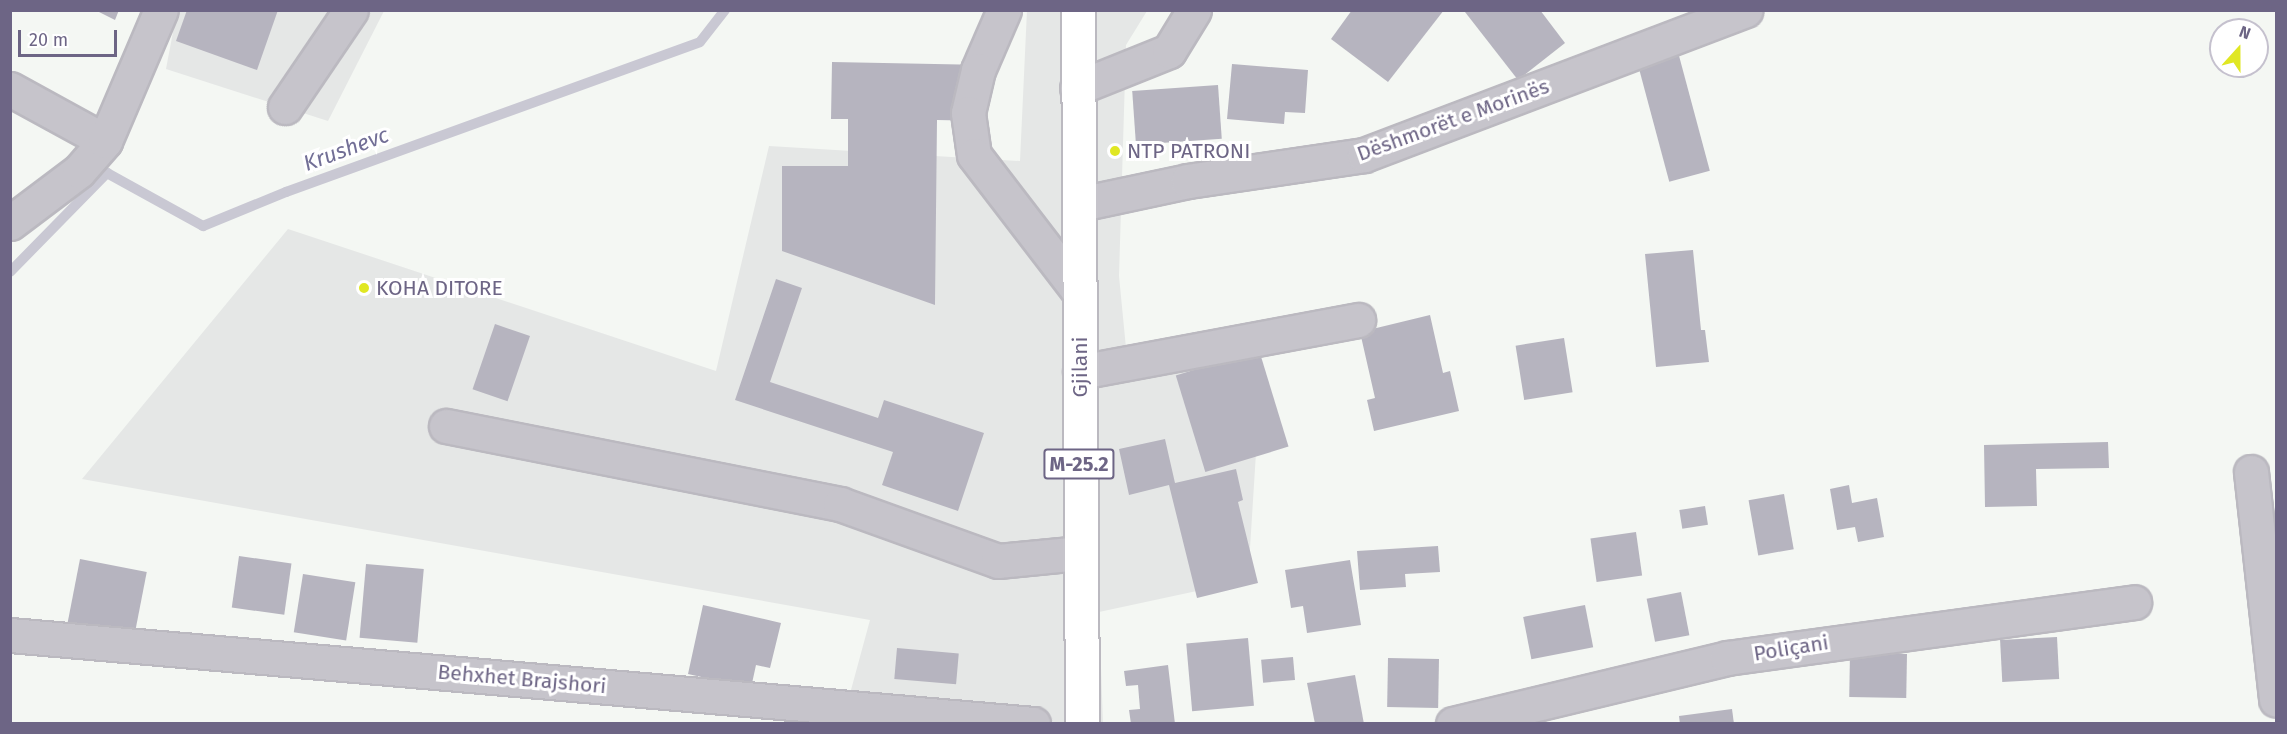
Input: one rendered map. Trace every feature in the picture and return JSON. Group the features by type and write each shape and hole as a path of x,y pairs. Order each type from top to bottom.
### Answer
{"main road":[{"name":"Gjilani","path":"1078,10 1079,553 1082,723"}],"street":[{"path":"10,223 79,171 105,141 161,10"},
{"path":"285,107 351,10"},
{"path":"1004,10 978,70 968,113 974,155 1080,293"},
{"path":"1077,88 1169,51 1194,10"},
{"name":"Dëshmorët e Morinës","path":"1080,204 1188,181 1364,155 1745,10"},
{"path":"10,89 105,141"},
{"path":"1080,372 1358,320"},
{"path":"446,426 840,504 998,561 1079,553"},
{"path":"2251,472 2277,700"},
{"name":"Poliçani","path":"1453,723 1727,658 2134,602"},
{"name":"Behxhet Brajshori","path":"10,635 1033,723"}],"shaded area":[{"path":"1027,10 1147,11 1126,45 1119,276 1126,348 1235,329 1257,437 1248,580 1099,612 1103,724 842,723 870,620 82,479 288,229 716,371 769,146 1020,161"},
{"path":"177,11 384,11 328,121 166,69"}],"building":[{"path":"95,10 119,10 115,20"},
{"path":"187,10 278,10 257,70 176,41"},
{"path":"1352,10 1444,10 1388,82 1331,39"},
{"path":"1540,10 1565,43 1518,80 1465,12"},
{"path":"1678,52 1710,171 1669,182 1637,63"},
{"path":"832,62 986,65 985,121 937,120 935,305 782,251 782,166 848,166 848,119 831,119"},
{"path":"1232,64 1308,70 1305,113 1285,112 1284,124 1227,119"},
{"path":"1218,85 1222,139 1136,145 1132,91"},
{"path":"1693,250 1701,330 1705,330 1709,362 1656,367 1645,254"},
{"path":"776,279 802,288 770,382 878,418 884,400 984,433 958,511 882,485 893,452 735,400"},
{"path":"1430,315 1443,373 1450,371 1459,411 1374,431 1367,400 1375,398 1360,332"},
{"path":"495,324 530,336 508,401 473,389"},
{"path":"1564,338 1573,392 1524,400 1516,346"},
{"path":"1259,350 1289,447 1205,472 1176,375"},
{"path":"1165,439 1175,483 1236,469 1243,500 1238,502 1258,583 1197,598 1169,485 1129,495 1119,449"},
{"path":"2108,442 2109,468 2036,469 2037,506 1985,507 1984,445"},
{"path":"1849,485 1852,503 1877,498 1884,537 1858,542 1855,527 1837,530 1830,489"},
{"path":"1784,494 1794,549 1758,555 1749,500"},
{"path":"1705,506 1708,525 1682,529 1679,510"},
{"path":"1636,532 1642,576 1597,582 1590,538"},
{"path":"1438,546 1440,572 1405,574 1406,587 1360,590 1357,551"},
{"path":"239,556 291,563 284,615 232,607"},
{"path":"80,559 147,572 134,640 67,627"},
{"path":"1350,560 1361,625 1307,633 1303,606 1291,608 1285,570"},
{"path":"366,564 424,569 417,643 360,638"},
{"path":"303,574 355,582 346,641 294,632"},
{"path":"1681,592 1689,635 1655,642 1647,599"},
{"path":"703,605 781,623 770,668 756,665 751,688 688,674"},
{"path":"1585,605 1593,647 1531,659 1523,617"},
{"path":"2057,637 2059,679 2002,682 2000,640"},
{"path":"1248,638 1254,706 1192,711 1186,643"},
{"path":"897,648 959,653 956,684 894,679"},
{"path":"1850,653 1907,654 1906,698 1849,697"},
{"path":"1293,657 1295,680 1263,683 1261,660"},
{"path":"1388,658 1439,659 1438,708 1387,707"},
{"path":"1168,665 1175,724 1131,724 1129,710 1140,709 1138,685 1126,686 1124,671"},
{"path":"1355,675 1364,724 1315,724 1307,683"},
{"path":"1732,709 1734,724 1680,724 1679,716"}],"waterway":[{"name":"Krushevc","path":"10,272 107,173 203,226 286,192 700,42 725,10"}],"place":[{"name":"NTP PATRONI","path":"1115,151"},
{"name":"KOHA DITORE","path":"364,288"}]}
